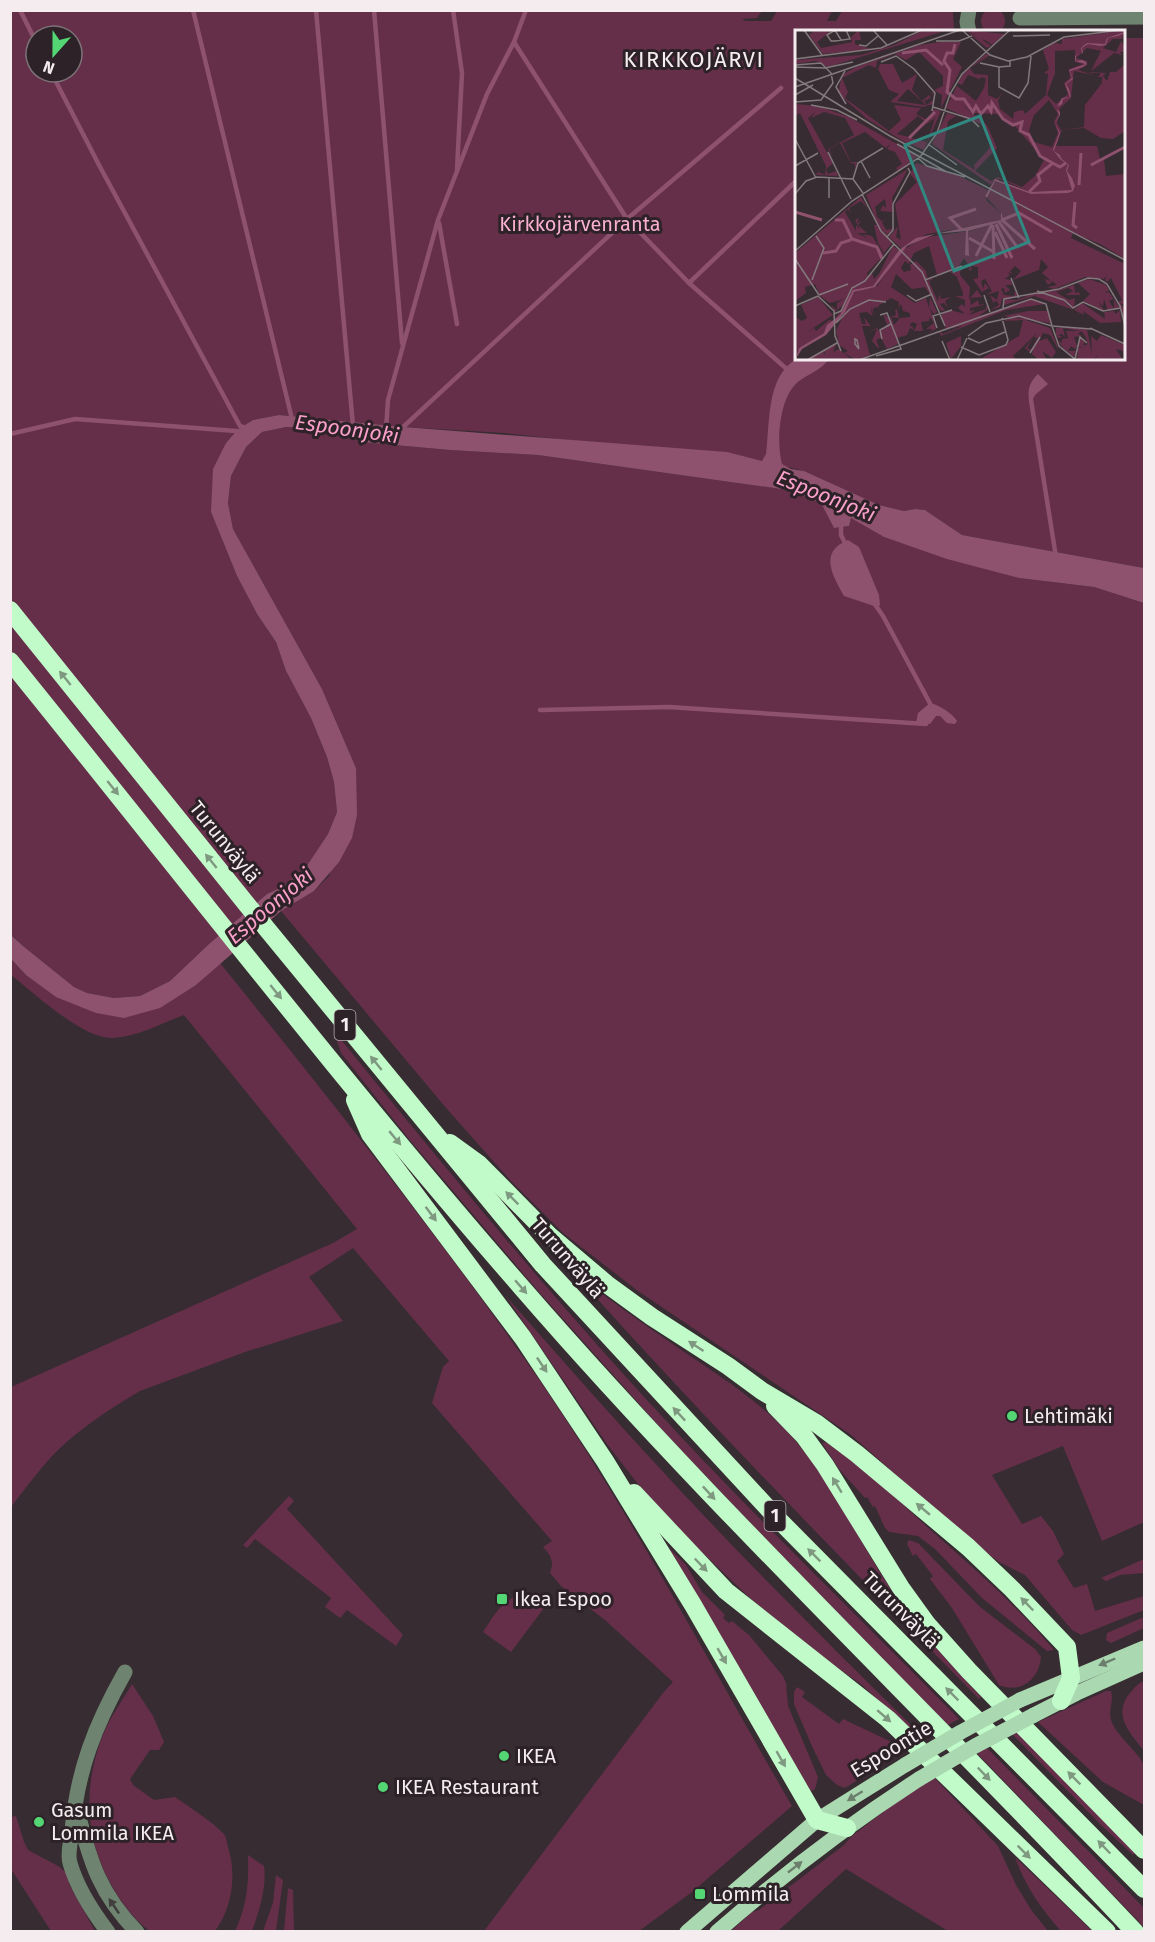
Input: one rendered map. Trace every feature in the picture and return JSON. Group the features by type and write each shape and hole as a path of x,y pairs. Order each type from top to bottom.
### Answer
{"highway":[{"name":"Turunväylä","path":"10,610 264,926 543,1265 777,1518 1144,1889"},
{"name":"1","path":"10,661 344,1077 523,1290 760,1548 986,1775 1136,1932"},
{"path":"344,1077 370,1134 523,1338 605,1461 693,1605 817,1820 847,1828"},
{"path":"426,1124 479,1164 549,1235 608,1285 762,1391 816,1423 968,1547 1067,1647 1071,1678 1061,1701"},
{"path":"762,1391 804,1436 825,1465 901,1588 927,1624 969,1671 1144,1850"},
{"path":"605,1461 726,1591 888,1719 1107,1932"}],"main road":[{"name":"Espoontie","path":"687,1932 817,1820 905,1765 1020,1700 1144,1648"},
{"name":"Espoontie","path":"717,1932 765,1890 847,1828 919,1779 975,1746 1061,1701 1144,1663"}],"street":[{"path":"969,10 969,30"},
{"path":"1018,20 1144,17"},
{"path":"108,1932 78,1884 69,1861 75,1799 82,1765 96,1726 125,1672"},
{"path":"75,1799 88,1857 115,1909 136,1932"}],"green space":[{"path":"998,10 1004,16 1002,30 984,30 981,21 984,12"},
{"name":"Kirkkojärvenranta","path":"11,11 762,11 757,18 742,19 771,21 777,11 832,11 827,21 836,21 842,11 953,11 954,30 795,30 795,360 1125,360 1125,38 1144,38 1144,568 962,535 925,510 904,511 879,505 804,471 763,461 504,433 404,427 279,415 253,420 238,429 226,443 211,512 237,576 257,614 276,642 286,671 311,718 327,757 334,782 337,812 328,834 306,867 282,887 267,894 170,981 140,996 114,998 87,993 74,987 11,934"},
{"path":"286,427 321,428 361,442 538,455 788,490 821,503 834,528 849,526 851,517 884,537 1019,578 1094,587 1144,603 1144,1522 1102,1541 1063,1446 992,1475 1022,1524 1041,1516 1053,1531 1064,1554 1057,1561 1074,1588 1087,1584 1095,1611 1144,1596 1144,1610 1081,1635 1072,1630 1025,1575 999,1562 966,1537 850,1434 638,1291 563,1233 511,1181 447,1109 281,911 314,891 329,876 356,768 322,689 233,529 228,503 231,476 246,447 262,432"},
{"path":"11,959 26,975 96,1013 196,985 220,963 422,1219 538,1378 572,1430 638,1536 792,1806 692,1892 639,1931 484,1931 673,1682 605,1620 561,1586 550,1573 551,1559 543,1547 552,1541 432,1403 443,1367 449,1361 353,1248 309,1277 343,1321 245,1352 140,1391 97,1418 58,1450 11,1507 11,1387 333,1243 357,1229 184,1015 131,1035 101,1037 74,1024 11,975"},
{"path":"334,1031 505,1238 637,1390 751,1510 959,1719 948,1725 810,1586 667,1435 538,1291 408,1138 341,1053"},
{"path":"575,1274 736,1388 779,1423 818,1471 896,1598 931,1642 981,1697 979,1699 724,1436"},
{"path":"505,1295 708,1520 921,1735 918,1737 862,1685 825,1659 751,1599 687,1538 641,1488 607,1444"},
{"path":"826,1442 882,1486 982,1576 1012,1604 1054,1650 1047,1651 982,1598 935,1549 918,1536 889,1532 875,1506 873,1507 867,1497 865,1498 839,1469 822,1443"},
{"path":"289,1496 294,1501 287,1509 403,1635 396,1646 347,1610 340,1618 325,1607 331,1598 255,1539 247,1548 243,1545"},
{"path":"909,1540 918,1543 980,1607 1035,1649 1041,1657 1037,1672 1027,1683 1014,1688 999,1685 952,1608 930,1579 933,1576 916,1554 913,1556 907,1544"},
{"path":"665,1544 686,1565 702,1592 725,1615 723,1618 729,1623 732,1621 749,1635 783,1676 786,1683 788,1706 818,1777 815,1789 812,1791 810,1790"},
{"path":"1144,1559 1144,1573 1120,1575 1106,1581 1101,1578"},
{"path":"526,1592 541,1593 550,1600 511,1652 483,1632 505,1603"},
{"path":"1144,1617 1144,1628 1111,1643 1106,1640 1107,1633"},
{"path":"1144,1681 1144,1751 1125,1724 1123,1709 1130,1693"},
{"path":"132,1684 153,1716 164,1742 159,1750 150,1750 130,1779 133,1785 154,1800 175,1797 214,1825 226,1838 231,1858 231,1891 221,1922 215,1931 151,1931 129,1911 102,1867 91,1828 90,1788 93,1768 106,1728"},
{"path":"797,1687 805,1692 802,1697 839,1724 843,1719 904,1750 845,1788 837,1785 826,1775 794,1704 794,1692"},
{"path":"1106,1691 1111,1691 1110,1716 1114,1726 1144,1766 1146,1780 1144,1805 1103,1782 1038,1722"},
{"path":"1016,1730 1135,1853 1133,1855 1011,1733"},
{"path":"986,1747 1144,1908 1144,1927 976,1752"},
{"path":"933,1776 998,1846 1016,1885 1048,1931 948,1931 846,1869 778,1931 730,1932 752,1912 759,1910 922,1782"},
{"path":"16,1816 28,1850 67,1873 70,1886 95,1931 51,1931 11,1869 11,1817"},
{"path":"248,1855 264,1866 263,1891 252,1931 235,1931 246,1894"},
{"path":"1015,1857 1092,1931 1061,1931 1034,1897"},
{"path":"276,1875 283,1880 276,1931 263,1931 273,1903"},
{"path":"288,1888 293,1890 294,1931 284,1931"}],"water":[{"name":"Espoonjoki","path":"796,360 828,360 819,369 799,381 787,397 779,432 782,464 791,469 804,471 879,505 904,511 925,510 962,535 1144,568 1144,603 1094,587 1019,578 947,559 884,537 851,518 849,526 834,528 821,503 788,490 538,455 361,442 321,428 286,427 262,432 246,447 231,476 228,503 233,529 322,689 356,768 357,815 352,838 339,862 314,891 281,911 196,985 160,1008 124,1018 96,1013 56,997 26,975 11,959 10,934 74,987 87,993 114,998 140,996 170,981 267,894 282,887 306,867 328,834 337,812 334,782 327,757 311,718 286,671 276,642 257,614 237,576 211,512 213,469 226,443 238,429 253,420 279,415 727,452 762,461 766,454 771,401 780,376 787,366"},
{"path":"1038,374 1048,384 1035,395 1030,405 1029,388"},
{"path":"848,540 859,547 879,595 880,605 877,607 844,596 836,580 831,565 833,551"},
{"path":"930,703 949,712 957,721 955,724 947,723 940,716 936,716 930,724 916,723 918,713"}],"waterway":[{"path":"20,10 27,24"},
{"name":"Espoonjoki","path":"193,10 292,419"},
{"name":"Espoonjoki","path":"316,10 353,426"},
{"path":"374,10 402,343"},
{"path":"453,10 462,73 457,169"},
{"name":"Espoonjoki","path":"386,430 388,400 438,220 487,94 514,42 526,10"},
{"path":"514,42 627,219 689,283 789,371"},
{"path":"57,84 240,426 246,428"},
{"name":"Espoonjoki","path":"401,429 627,219 781,88"},
{"path":"689,283 795,182"},
{"path":"439,223 457,324"},
{"path":"1031,400 1056,557"},
{"path":"10,434 75,419 242,433"},
{"name":"Espoonjoki","path":"841,521 841,535 846,545"},
{"path":"874,603 933,709"},
{"path":"540,710 669,707 926,724"}],"place":[{"name":"Lehtimäki","path":"1012,1416"},
{"name":"Ikea Espoo","path":"502,1599"},
{"name":"IKEA","path":"504,1756"},
{"name":"IKEA Restaurant","path":"383,1787"},
{"name":"Gasum Lommila IKEA","path":"39,1822"},
{"name":"Lommila","path":"700,1894"}],"district":[{"name":"KIRKKOJÄRVI","path":"694,59"}]}
